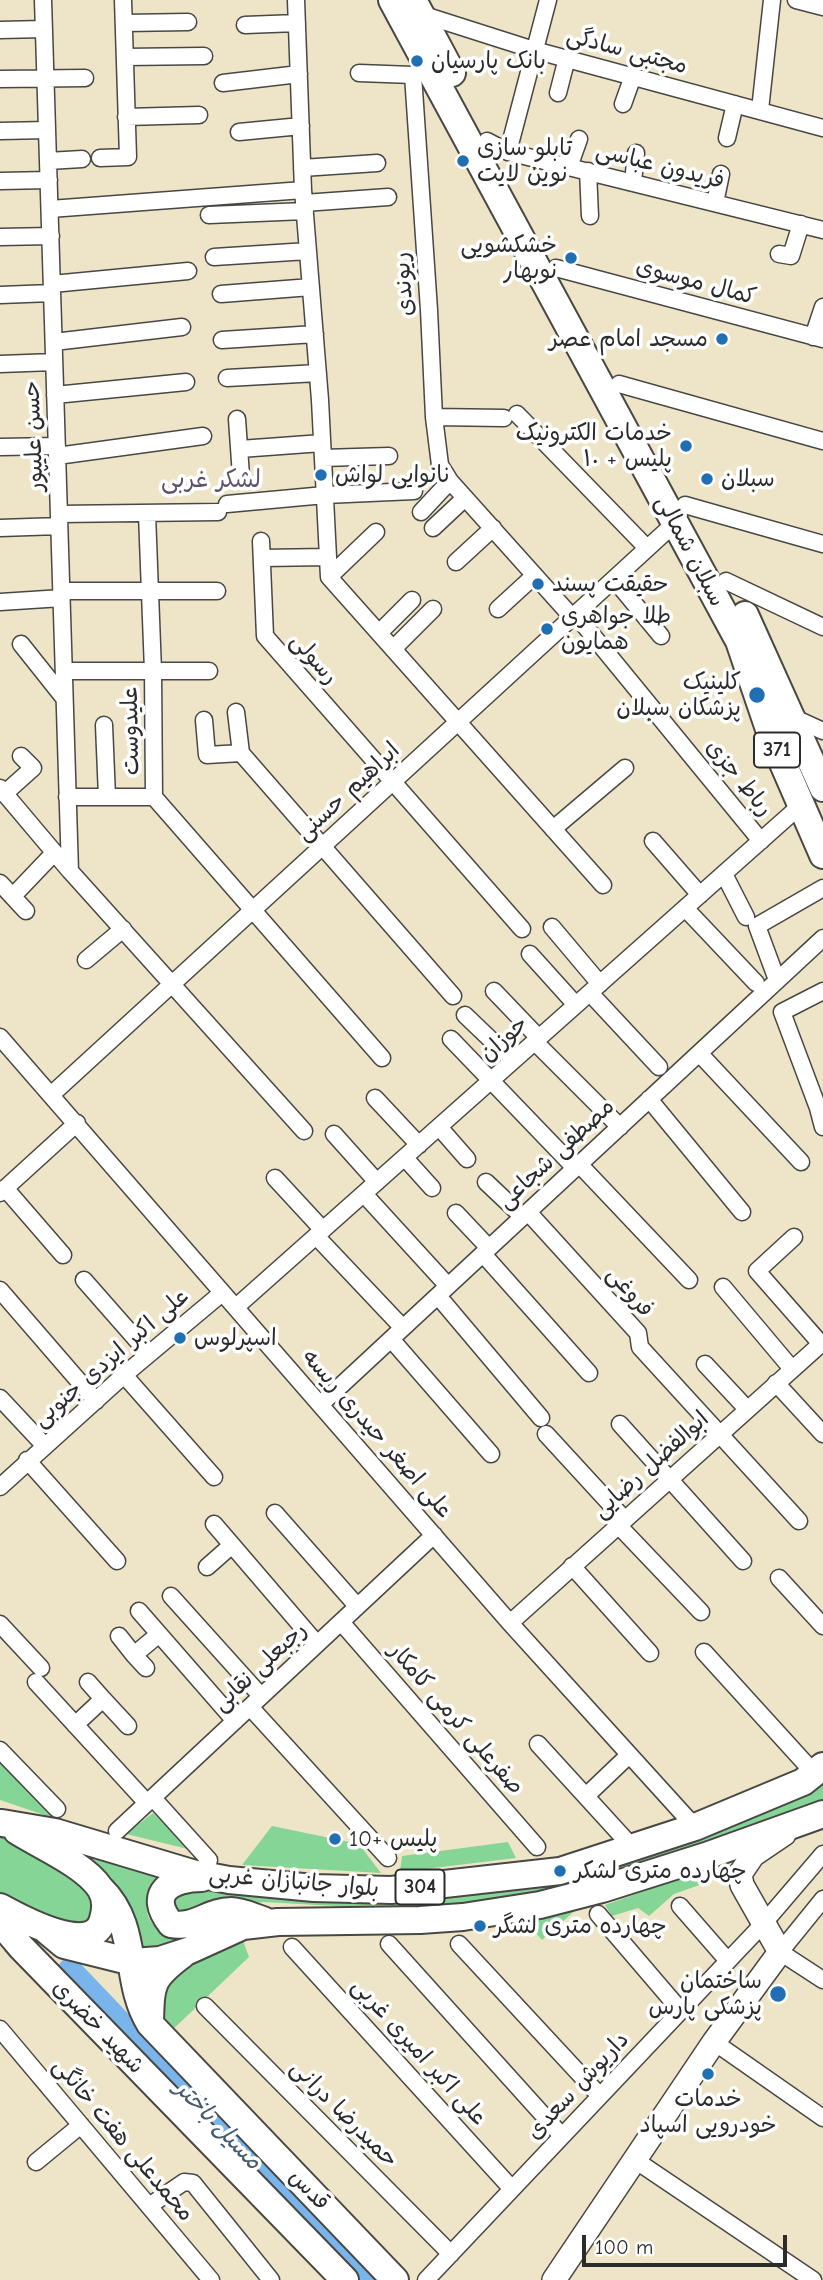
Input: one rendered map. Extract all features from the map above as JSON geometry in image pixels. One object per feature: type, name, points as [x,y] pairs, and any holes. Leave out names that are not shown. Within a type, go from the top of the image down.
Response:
[{"type":"main road","name":"سبلان شمالی","points":[[392,0],[420,70],[684,515],[726,581],[805,728]]},
{"type":"main road","name":"سبلان شمالی","points":[[417,7],[498,146],[556,268],[619,384],[684,515],[739,641],[772,738],[823,855]]},
{"type":"main road","name":"371","points":[[805,728],[823,788]]},
{"type":"main road","name":"بلوار جانبازان غربی","points":[[1,1822],[55,1832],[192,1873],[229,1880],[314,1888],[391,1890],[560,1871],[695,1827],[803,1782],[819,1769]]},
{"type":"main road","name":"بلوار جانبازان غربی","points":[[46,1930],[64,1945],[132,1962],[160,1960],[188,1951],[243,1926],[463,1917],[540,1905],[642,1877],[817,1816]]},
{"type":"main road","points":[[559,2278],[714,2042],[780,1952],[742,1885],[740,1874],[753,1855],[817,1816]]},
{"type":"main road","name":"قدس","points":[[1,1822],[79,1868],[115,1902],[125,1928],[138,1999],[150,2024],[395,2280]]},
{"type":"main road","points":[[229,1880],[183,1878],[167,1886],[162,1895],[165,1916],[171,1924],[182,1926],[231,1911],[272,1923]]},
{"type":"main road","points":[[1,1924],[82,1937],[97,1931],[103,1920],[105,1910],[101,1889]]},
{"type":"main road","name":"شهید خضری","points":[[1,1924],[345,2280]]},
{"type":"main road","points":[[150,2024],[150,1993],[156,1977],[188,1951]]},
{"type":"street","name":"حسن علیپور","points":[[43,0],[70,871]]},
{"type":"street","points":[[100,158],[128,157],[123,0]]},
{"type":"street","points":[[296,0],[302,167],[318,373],[329,577],[603,885]]},
{"type":"street","points":[[498,146],[534,50],[548,0]]},
{"type":"street","points":[[760,110],[772,0]]},
{"type":"street","points":[[796,0],[823,8]]},
{"type":"street","name":"مجتبی سادگی","points":[[417,7],[534,50],[823,128]]},
{"type":"street","points":[[124,23],[188,22]]},
{"type":"street","points":[[245,24],[297,23]]},
{"type":"street","points":[[0,30],[44,29]]},
{"type":"street","points":[[125,57],[204,56]]},
{"type":"street","points":[[558,93],[567,58]]},
{"type":"street","points":[[359,73],[420,70]]},
{"type":"street","name":"ریوندی","points":[[420,70],[429,310],[440,466],[450,481],[534,576],[574,616]]},
{"type":"street","points":[[223,83],[299,74]]},
{"type":"street","points":[[623,104],[633,76]]},
{"type":"street","points":[[0,79],[85,78]]},
{"type":"street","points":[[727,138],[735,104]]},
{"type":"street","points":[[126,117],[200,114]]},
{"type":"street","points":[[239,132],[301,126]]},
{"type":"street","points":[[0,131],[47,130]]},
{"type":"street","points":[[569,167],[579,139]]},
{"type":"street","name":"فریدون عباسی","points":[[498,146],[588,172],[823,230]]},
{"type":"street","points":[[633,183],[636,153]]},
{"type":"street","points":[[48,161],[82,159]]},
{"type":"street","points":[[302,167],[377,163]]},
{"type":"street","points":[[588,172],[590,216]]},
{"type":"street","points":[[715,203],[721,174]]},
{"type":"street","points":[[0,181],[49,180]]},
{"type":"street","points":[[50,209],[388,197]]},
{"type":"street","points":[[209,215],[304,201]]},
{"type":"street","points":[[779,254],[791,256],[801,224]]},
{"type":"street","points":[[0,237],[51,236]]},
{"type":"street","points":[[214,257],[308,251]]},
{"type":"street","name":"کمال موسوی","points":[[556,268],[818,338]]},
{"type":"street","points":[[0,295],[188,271]]},
{"type":"street","points":[[221,294],[311,287]]},
{"type":"street","points":[[818,338],[823,307]]},
{"type":"street","points":[[54,342],[182,327]]},
{"type":"street","points":[[222,340],[315,334]]},
{"type":"street","points":[[0,364],[54,362]]},
{"type":"street","points":[[227,378],[318,373]]},
{"type":"street","points":[[55,395],[186,382]]},
{"type":"street","points":[[619,384],[823,441]]},
{"type":"street","points":[[435,417],[510,416],[648,548]]},
{"type":"street","points":[[237,419],[241,476]]},
{"type":"street","points":[[0,447],[57,451],[203,436]]},
{"type":"street","points":[[240,449],[323,450],[390,456]]},
{"type":"street","points":[[421,512],[450,481]]},
{"type":"street","points":[[0,528],[59,520],[223,508],[325,495],[414,491]]},
{"type":"street","points":[[433,528],[465,498]]},
{"type":"street","name":"علیدوست","points":[[147,514],[153,671],[154,797],[382,1058]]},
{"type":"street","points":[[684,515],[823,544]]},
{"type":"street","name":"ابراهیم حسنی","points":[[51,1095],[684,515]]},
{"type":"street","points":[[456,562],[493,528]]},
{"type":"street","points":[[329,577],[376,532]]},
{"type":"street","name":"رسولی","points":[[261,541],[265,636],[522,929]]},
{"type":"street","points":[[262,558],[328,557]]},
{"type":"street","points":[[498,609],[534,576]]},
{"type":"street","points":[[614,579],[661,636]]},
{"type":"street","points":[[726,581],[823,627]]},
{"type":"street","points":[[0,602],[149,589],[217,591]]},
{"type":"street","points":[[379,633],[412,600]]},
{"type":"street","points":[[393,649],[433,609]]},
{"type":"street","name":"رباط جزی","points":[[574,616],[761,841]]},
{"type":"street","points":[[21,644],[64,698]]},
{"type":"street","points":[[64,671],[209,671]]},
{"type":"street","points":[[236,712],[242,753],[453,996]]},
{"type":"street","points":[[204,720],[207,755],[242,753]]},
{"type":"street","points":[[104,725],[107,797]]},
{"type":"street","points":[[805,728],[823,757]]},
{"type":"street","points":[[21,757],[33,768],[2,791],[54,853],[304,1131]]},
{"type":"street","points":[[553,829],[625,768]]},
{"type":"street","points":[[67,797],[154,797]]},
{"type":"street","name":"حوزان","points":[[236,1307],[802,805]]},
{"type":"street","points":[[653,841],[700,895]]},
{"type":"street","points":[[13,896],[54,853]]},
{"type":"street","points":[[724,874],[746,917]]},
{"type":"street","points":[[0,883],[26,911]]},
{"type":"street","points":[[777,980],[757,930],[759,924],[823,888]]},
{"type":"street","points":[[685,908],[756,983]]},
{"type":"street","points":[[551,927],[595,989],[659,1067]]},
{"type":"street","points":[[86,960],[123,929]]},
{"type":"street","name":"مصطفی شجاعی","points":[[320,1404],[823,938]]},
{"type":"street","points":[[530,954],[576,1005]]},
{"type":"street","points":[[494,991],[620,1127]]},
{"type":"street","points":[[823,991],[782,1012],[821,1106],[823,1127]]},
{"type":"street","points":[[465,1015],[513,1061]]},
{"type":"street","name":"علی اصغر حیدری ریسه","points":[[0,1037],[510,1623],[695,1827]]},
{"type":"street","points":[[451,1039],[689,1280]]},
{"type":"street","points":[[699,1053],[801,1161]]},
{"type":"street","points":[[375,1098],[419,1145]]},
{"type":"street","points":[[649,1099],[742,1212]]},
{"type":"street","points":[[63,1255],[3,1190],[77,1123]]},
{"type":"street","points":[[439,1127],[467,1159]]},
{"type":"street","points":[[334,1134],[377,1182]]},
{"type":"street","points":[[405,1157],[432,1188]]},
{"type":"street","points":[[275,1178],[403,1328]]},
{"type":"street","name":"فروغی","points":[[486,1182],[526,1214],[638,1333],[639,1348],[799,1521]]},
{"type":"street","points":[[364,1194],[541,1418]]},
{"type":"street","points":[[456,1213],[589,1373]]},
{"type":"street","points":[[794,1237],[757,1271],[822,1343]]},
{"type":"street","points":[[84,1280],[149,1353]]},
{"type":"street","points":[[723,1287],[792,1369]]},
{"type":"street","points":[[0,1290],[96,1401]]},
{"type":"street","name":"علی اکبر ایزدی جنوبی","points":[[0,1487],[149,1353],[222,1293]]},
{"type":"street","points":[[391,1339],[491,1454]]},
{"type":"street","name":"ابوالفضل رضایی","points":[[510,1623],[822,1343]]},
{"type":"street","points":[[705,1364],[747,1409]]},
{"type":"street","points":[[124,1375],[214,1477]]},
{"type":"street","points":[[776,1383],[823,1434]]},
{"type":"street","points":[[0,1398],[44,1446]]},
{"type":"street","points":[[620,1424],[743,1561]]},
{"type":"street","points":[[546,1434],[701,1612]]},
{"type":"street","points":[[27,1460],[117,1561]]},
{"type":"street","points":[[275,1513],[357,1606]]},
{"type":"street","points":[[214,1524],[317,1644]]},
{"type":"street","name":"رجبعلی نقابی","points":[[117,1831],[433,1535]]},
{"type":"street","points":[[207,1567],[232,1545]]},
{"type":"street","points":[[572,1566],[650,1653]]},
{"type":"street","points":[[779,1578],[823,1624]]},
{"type":"street","points":[[171,1596],[255,1702],[388,1858]]},
{"type":"street","points":[[139,1611],[235,1721]]},
{"type":"street","name":"صفرعلی کرمی کامکار","points":[[341,1622],[537,1847]]},
{"type":"street","points":[[0,1623],[75,1725],[209,1860]]},
{"type":"street","points":[[134,1655],[159,1634]]},
{"type":"street","points":[[119,1636],[146,1668]]},
{"type":"street","points":[[704,1652],[819,1769]]},
{"type":"street","points":[[88,1682],[128,1726]]},
{"type":"street","points":[[75,1725],[103,1699]]},
{"type":"street","points":[[538,1744],[632,1847]]},
{"type":"street","points":[[0,1750],[57,1809]]},
{"type":"street","points":[[586,1796],[629,1755]]},
{"type":"street","name":"داریوش سعدی","points":[[426,2280],[763,1924],[823,1854]]},
{"type":"street","points":[[823,1899],[780,1952],[823,1980]]},
{"type":"street","points":[[680,1906],[728,1961]]},
{"type":"street","points":[[598,1914],[681,2011]]},
{"type":"street","points":[[389,1944],[562,2136]]},
{"type":"street","points":[[459,1944],[600,2096]]},
{"type":"street","name":"علی اکبر امیری غربی","points":[[292,1947],[512,2189]]},
{"type":"street","name":"حمیدرضا درانی","points":[[205,2006],[451,2253]]},
{"type":"street","name":"محمدعلی هفت خانگی","points":[[0,2029],[211,2280]]},
{"type":"street","points":[[714,2042],[823,2118]]},
{"type":"street","points":[[36,2162],[81,2125]]},
{"type":"street","points":[[635,2160],[813,2280]]},
{"type":"street","points":[[149,2206],[184,2182],[193,2183],[271,2280]]},
{"type":"green space","points":[[0,1755],[62,1821],[0,1800]]},
{"type":"green space","points":[[823,1782],[823,1799],[647,1867],[566,1888],[467,1904],[407,1910],[264,1902],[176,1912],[170,1893],[183,1886],[378,1903],[422,1902],[537,1886],[624,1864],[701,1838]]},
{"type":"green space","points":[[153,1813],[192,1850],[126,1834]]},
{"type":"green space","points":[[272,1826],[359,1844],[381,1873],[242,1865]]},
{"type":"green space","points":[[0,1830],[87,1880],[99,1909],[84,1930],[0,1898]]},
{"type":"green space","points":[[508,1842],[516,1858],[400,1872],[402,1856]]},
{"type":"green space","points":[[54,1843],[162,1877],[152,1886],[147,1900],[150,1921],[158,1928],[187,1935],[188,1940],[136,1952],[128,1910],[115,1883],[92,1863]]},
{"type":"green space","points":[[699,1872],[705,1883],[674,1894],[649,1916],[638,1908],[612,1916],[605,1905]]},
{"type":"green space","points":[[579,1907],[542,1940],[526,1922]]},
{"type":"green space","points":[[242,1938],[249,1957],[168,2034],[157,2015],[169,1972]]},
{"type":"waterway","name":"مسیل باختر","points":[[70,1970],[366,2280]]},
{"type":"place","name":"بانک پارسیان","points":[[417,61]]},
{"type":"place","name":"تابلو سازی نوین لایت","points":[[463,161]]},
{"type":"place","name":"خشکشویی نوبهار","points":[[571,258]]},
{"type":"place","name":"مسجد امام عصر","points":[[722,339]]},
{"type":"place","name":"خدمات الکترونیک پلیس + ۱۰","points":[[686,446]]},
{"type":"place","name":"نانوایی لواش","points":[[321,475]]},
{"type":"place","name":"سبلان","points":[[707,479]]},
{"type":"place","name":"حقیقت پسند","points":[[538,584]]},
{"type":"place","name":"طلا جواهری همایون","points":[[547,629]]},
{"type":"place","name":"کلینیک پزشکان سبلان","points":[[757,695]]},
{"type":"place","name":"اسپرلوس","points":[[180,1338]]},
{"type":"place","name":"پلیس +10","points":[[335,1839]]},
{"type":"place","name":"چهارده متری لشکر","points":[[560,1871]]},
{"type":"place","name":"چهارده متری لشگر","points":[[480,1926]]},
{"type":"place","name":"ساختمان پزشکی پارس","points":[[778,1994]]},
{"type":"place","name":"خدمات خودرویی اسپاد","points":[[708,2074]]},
{"type":"district","name":"لشکر غربی","points":[[211,480]]}]
